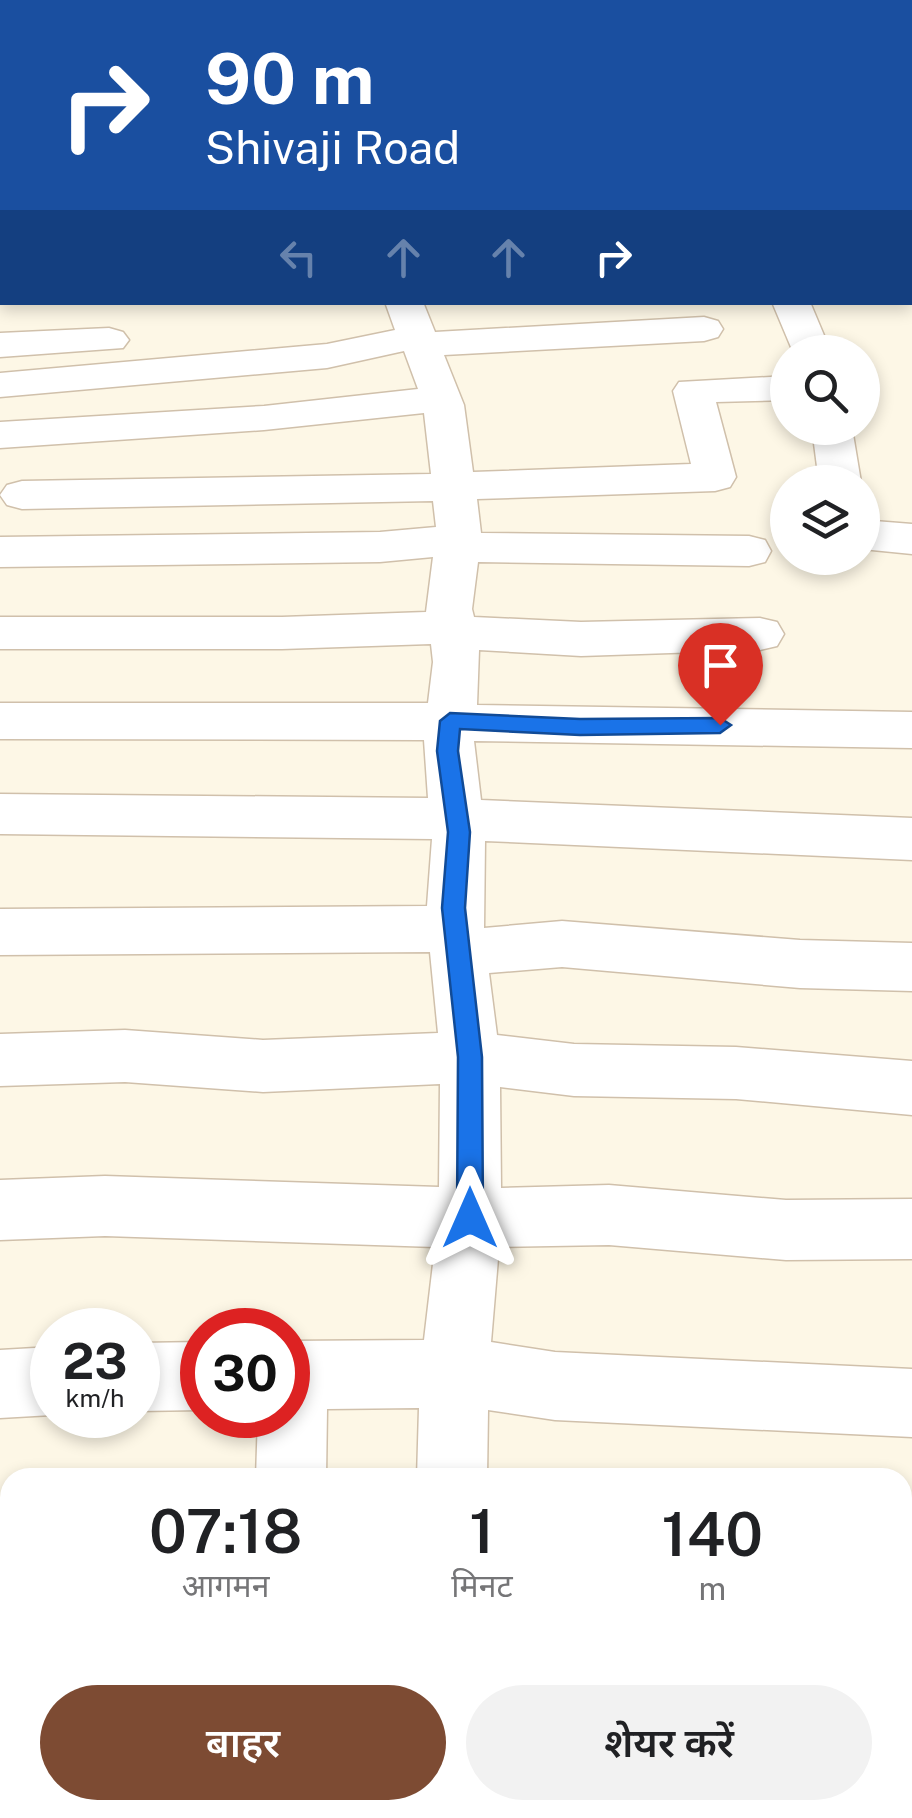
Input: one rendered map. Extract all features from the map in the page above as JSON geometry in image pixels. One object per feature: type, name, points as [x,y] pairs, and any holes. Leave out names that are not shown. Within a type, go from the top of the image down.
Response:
[{"type":"street","points":[[792,305],[805,335]]},
{"type":"street","points":[[0,385],[327,356],[411,322]]},
{"type":"street","points":[[411,322],[442,399],[458,545],[449,609],[457,662],[448,751],[457,819],[457,940],[470,1057],[470,1218],[454,1374],[452,1468]]},
{"type":"street","points":[[0,345],[95,342],[295,324],[411,322],[704,329]]},
{"type":"street","points":[[22,494],[310,491],[715,476],[694,391],[770,389]]},
{"type":"street","points":[[0,435],[301,414],[442,399]]},
{"type":"street","points":[[301,414],[310,491]]},
{"type":"street","points":[[880,538],[912,539]]},
{"type":"street","points":[[0,552],[458,545],[749,550]]},
{"type":"street","points":[[0,633],[452,630],[580,639],[760,634]]},
{"type":"street","points":[[0,721],[450,721],[580,727],[720,725],[912,730]]},
{"type":"street","points":[[0,814],[457,819],[912,839]]},
{"type":"street","points":[[0,932],[73,928],[371,932],[800,964],[912,966]]},
{"type":"street","points":[[0,1060],[126,1056],[263,1066],[470,1057],[574,1070],[736,1073],[912,1088]]},
{"type":"street","points":[[0,1210],[104,1206],[470,1218],[609,1214],[786,1230],[912,1228]]},
{"type":"street","points":[[310,1375],[454,1374],[555,1386],[912,1403]]},
{"type":"street","points":[[0,1384],[30,1383]]},
{"type":"street","points":[[291,1438],[291,1468]]},
{"type":"route","points":[[470,1218],[470,1057],[454,908],[459,832],[448,751],[450,721],[580,727],[720,725]]}]
